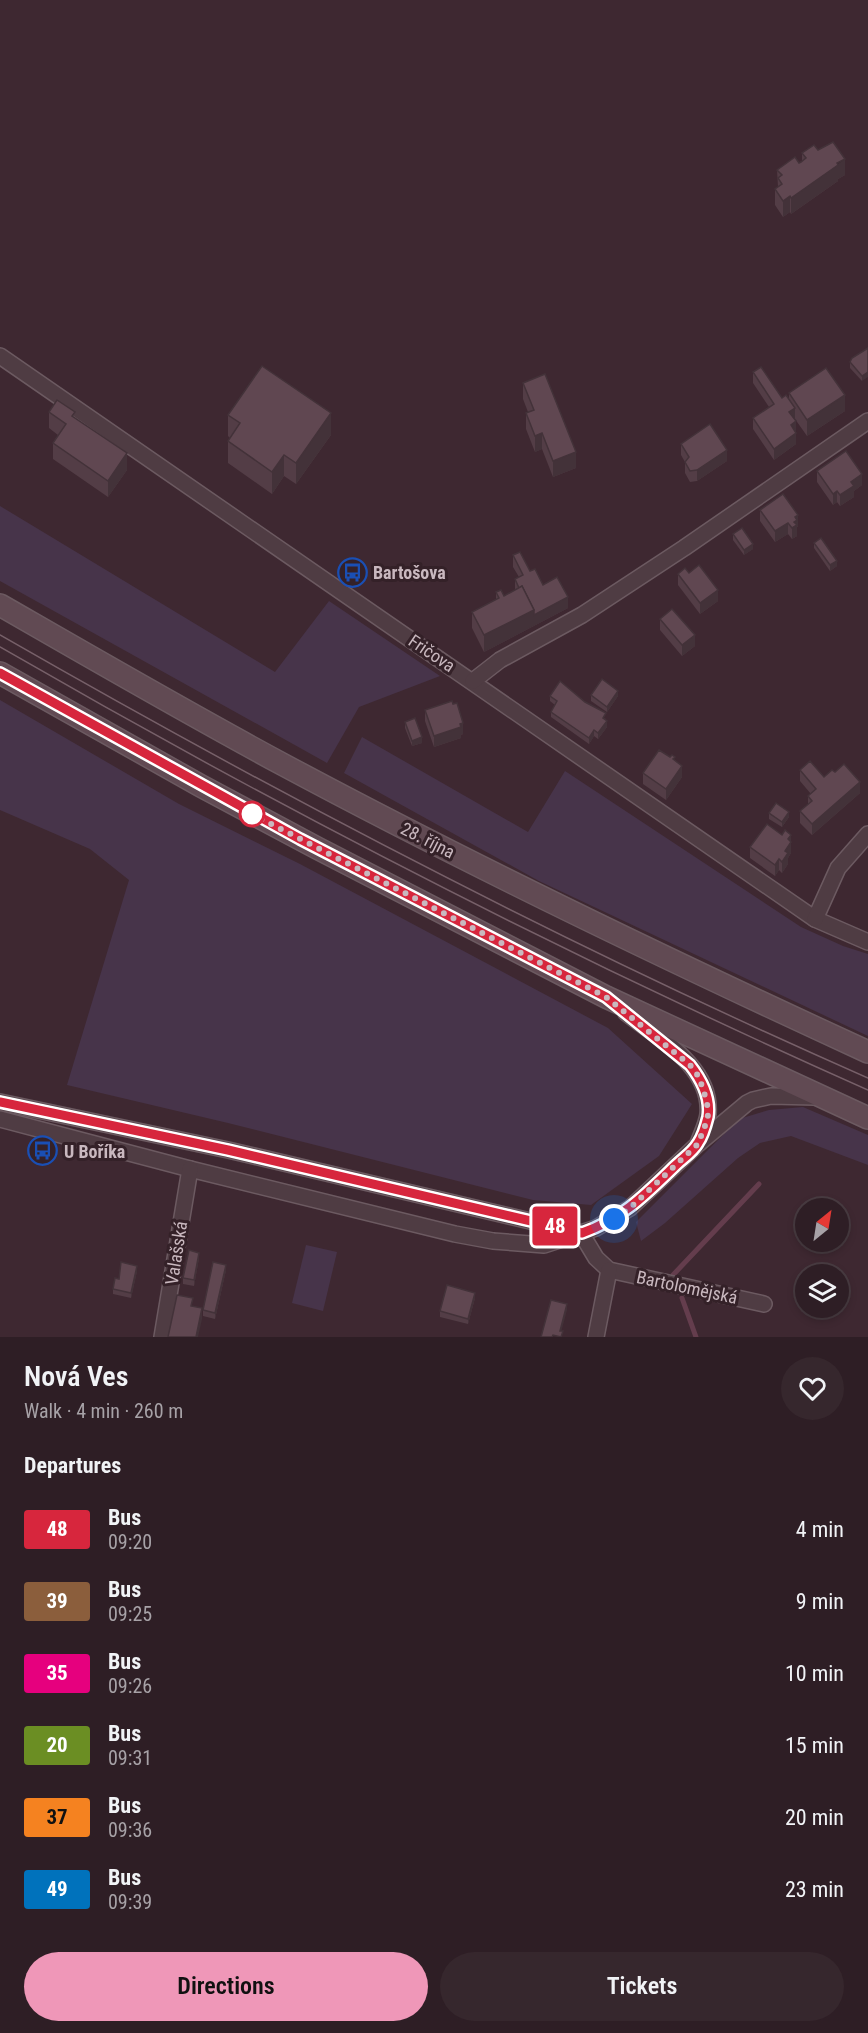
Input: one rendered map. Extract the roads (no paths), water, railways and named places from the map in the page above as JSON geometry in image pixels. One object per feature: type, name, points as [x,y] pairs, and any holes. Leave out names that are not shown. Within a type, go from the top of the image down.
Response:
[{"type":"main road","name":"28. října","points":[[0,605],[183,710],[407,830],[618,935],[868,1052]]},
{"type":"main road","points":[[0,673],[308,844],[606,997],[868,1118]]},
{"type":"street","name":"Fričova","points":[[0,356],[815,919],[868,942]]},
{"type":"street","points":[[473,681],[500,660],[582,615],[619,591],[868,421]]},
{"type":"street","points":[[815,919],[838,868],[868,834]]},
{"type":"street","points":[[606,997],[672,1048],[699,1077],[705,1091],[708,1112],[698,1144]]},
{"type":"street","points":[[0,1119],[190,1169],[493,1241],[544,1245],[596,1227],[630,1208],[698,1144],[740,1108],[753,1100],[771,1096],[821,1097]]},
{"type":"street","points":[[0,1102],[228,1150],[582,1233],[596,1258],[609,1270],[596,1337]]},
{"type":"street","points":[[76,1140],[82,1118]]},
{"type":"street","name":"Valašská","points":[[162,1337],[190,1169]]},
{"type":"street","name":"Bartolomějská","points":[[609,1270],[764,1304]]},
{"type":"waterway","points":[[673,1275],[759,1184]]},
{"type":"waterway","points":[[682,1298],[696,1337]]},
{"type":"tram line","points":[[0,635],[213,754],[428,868],[646,976],[868,1078]]},
{"type":"tram line","points":[[0,647],[213,766],[428,880],[647,988],[868,1090]]},
{"type":"place","name":"Bartošova","points":[[352,572]]},
{"type":"place","name":"U Boříka","points":[[43,1151]]}]
